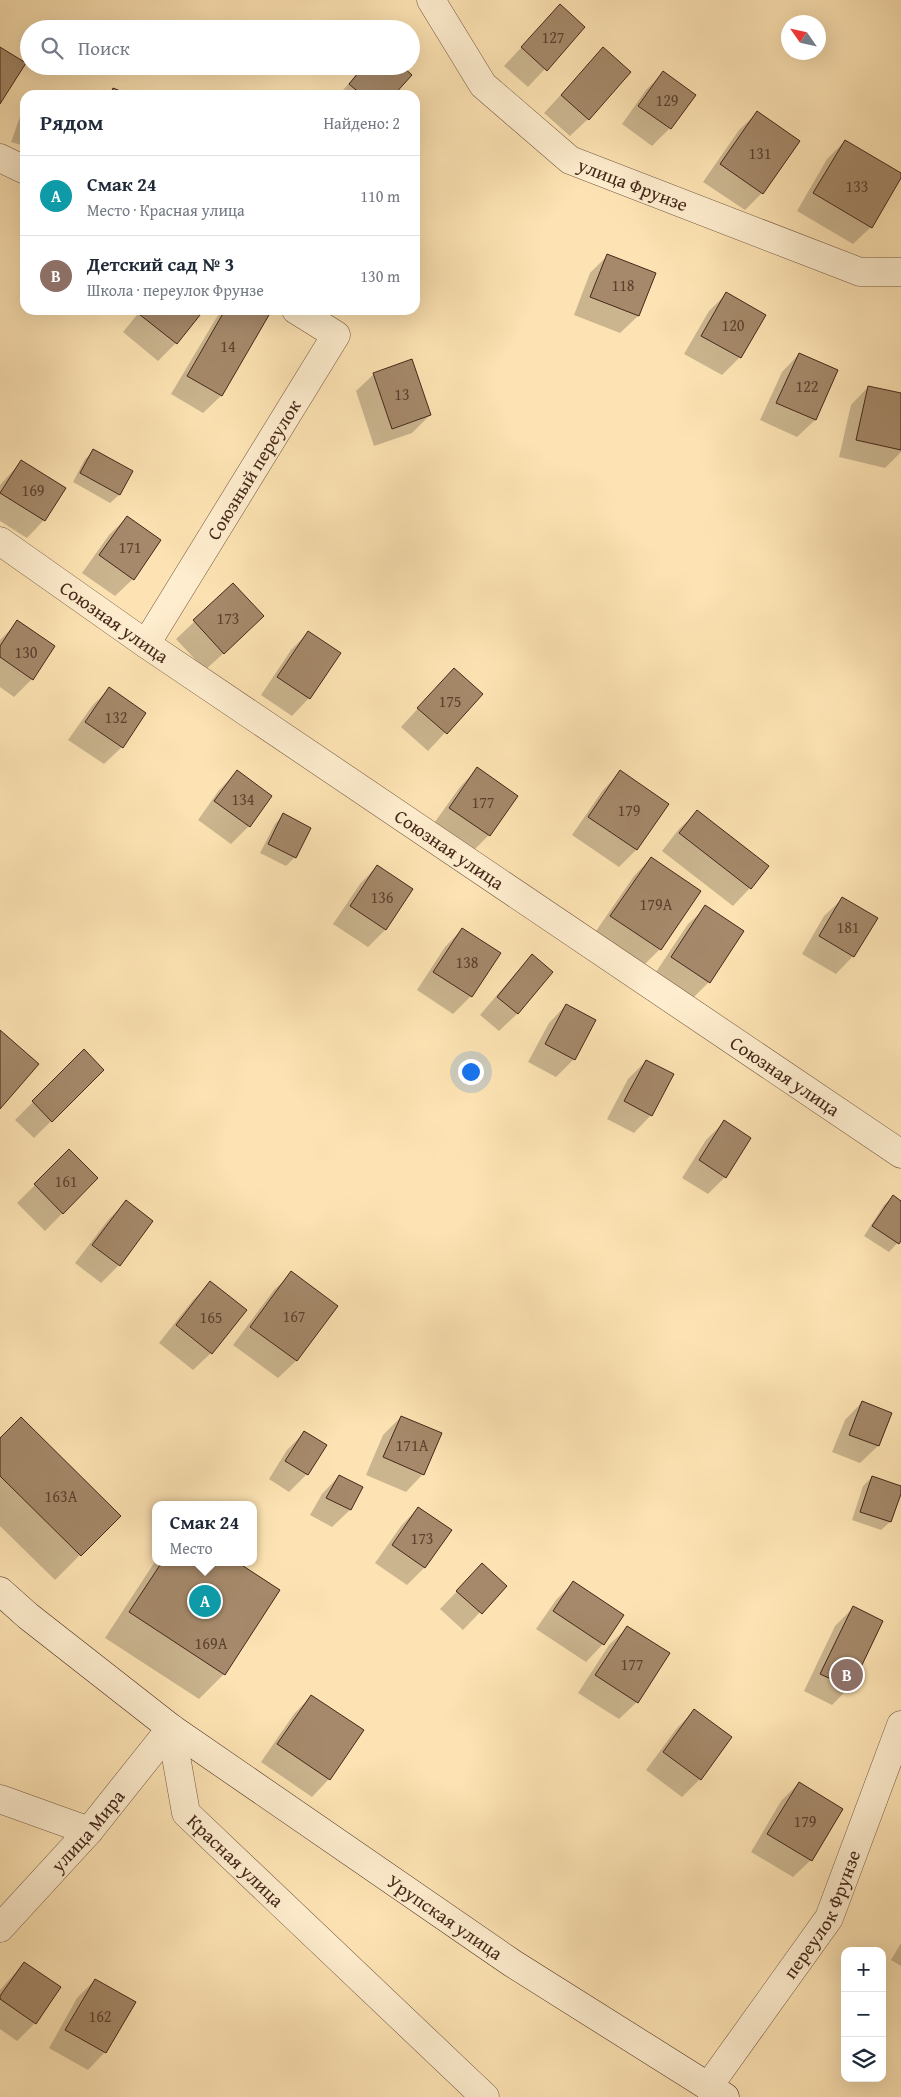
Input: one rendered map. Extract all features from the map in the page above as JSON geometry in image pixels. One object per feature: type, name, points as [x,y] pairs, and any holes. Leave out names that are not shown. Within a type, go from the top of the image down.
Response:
[{"type":"street","name":"улица Фрунзе","points":[[431,0],[483,85],[570,160],[860,272],[901,272]]},
{"type":"street","points":[[0,158],[20,168]]},
{"type":"street","name":"Союзный переулок","points":[[146,644],[336,335],[304,315]]},
{"type":"street","name":"Союзная улица","points":[[0,541],[146,644],[901,1154]]},
{"type":"street","points":[[0,1591],[28,1616],[171,1728]]},
{"type":"street","name":"переулок Фрунзе","points":[[717,2092],[829,1918],[901,1725]]},
{"type":"street","name":"улица Мира","points":[[0,1928],[89,1831],[171,1728]]},
{"type":"street","name":"Урупская улица","points":[[171,1728],[512,1963],[717,2092]]},
{"type":"street","name":"Красная улица","points":[[171,1728],[186,1813],[485,2097]]},
{"type":"street","points":[[0,1799],[89,1831]]},
{"type":"building","points":[[560,4],[585,27],[547,71],[521,47]]},
{"type":"building","points":[[0,47],[20,59],[20,72],[0,104]]},
{"type":"building","points":[[603,47],[631,72],[589,120],[561,95]]},
{"type":"building","points":[[663,71],[696,95],[671,129],[638,106]]},
{"type":"building","points":[[356,75],[412,75],[398,90],[356,90],[349,84]]},
{"type":"building","points":[[757,111],[800,141],[763,194],[720,164]]},
{"type":"building","points":[[845,140],[901,173],[901,178],[872,228],[813,193]]},
{"type":"building","points":[[607,254],[656,273],[639,316],[590,297]]},
{"type":"building","points":[[726,292],[766,315],[741,358],[701,336]]},
{"type":"building","points":[[140,315],[200,315],[177,344]]},
{"type":"building","points":[[222,315],[269,315],[222,396],[187,376]]},
{"type":"building","points":[[799,353],[838,370],[816,420],[776,403]]},
{"type":"building","points":[[412,359],[431,415],[392,429],[373,373]]},
{"type":"building","points":[[868,386],[901,393],[901,450],[856,440]]},
{"type":"building","points":[[93,449],[133,471],[120,495],[80,473]]},
{"type":"building","points":[[21,460],[66,488],[45,521],[0,493]]},
{"type":"building","points":[[127,516],[161,540],[134,580],[99,555]]},
{"type":"building","points":[[233,583],[264,616],[224,654],[193,620]]},
{"type":"building","points":[[17,620],[55,646],[33,680],[0,657],[0,646]]},
{"type":"building","points":[[308,631],[341,653],[310,699],[277,677]]},
{"type":"building","points":[[454,668],[483,694],[447,734],[417,708]]},
{"type":"building","points":[[109,687],[146,713],[123,748],[85,722]]},
{"type":"building","points":[[477,767],[518,796],[490,836],[449,808]]},
{"type":"building","points":[[237,770],[272,796],[250,827],[214,801]]},
{"type":"building","points":[[620,770],[669,804],[637,850],[588,817]]},
{"type":"building","points":[[697,810],[769,866],[751,889],[679,833]]},
{"type":"building","points":[[283,813],[311,828],[296,858],[268,844]]},
{"type":"building","points":[[651,857],[701,891],[661,950],[610,916]]},
{"type":"building","points":[[377,865],[413,889],[386,930],[350,906]]},
{"type":"building","points":[[842,897],[878,918],[854,957],[819,936]]},
{"type":"building","points":[[705,905],[744,931],[710,983],[671,957]]},
{"type":"building","points":[[462,928],[501,953],[472,997],[433,972]]},
{"type":"building","points":[[532,954],[553,972],[518,1014],[497,997]]},
{"type":"building","points":[[566,1004],[596,1020],[575,1060],[545,1044]]},
{"type":"building","points":[[0,1030],[39,1064],[0,1109]]},
{"type":"building","points":[[84,1049],[104,1070],[52,1122],[32,1101]]},
{"type":"building","points":[[646,1060],[674,1074],[652,1116],[624,1101]]},
{"type":"building","points":[[724,1120],[751,1138],[726,1178],[699,1160]]},
{"type":"building","points":[[69,1149],[98,1178],[63,1214],[34,1184]]},
{"type":"building","points":[[893,1195],[901,1201],[901,1241],[899,1244],[872,1226]]},
{"type":"building","points":[[126,1200],[153,1221],[120,1266],[92,1245]]},
{"type":"building","points":[[291,1271],[338,1306],[297,1361],[250,1327]]},
{"type":"building","points":[[210,1281],[247,1310],[212,1354],[176,1325]]},
{"type":"building","points":[[862,1401],[892,1413],[879,1446],[849,1435]]},
{"type":"building","points":[[401,1416],[442,1433],[424,1475],[383,1457]]},
{"type":"building","points":[[21,1417],[121,1516],[81,1556],[0,1476],[0,1438]]},
{"type":"building","points":[[304,1431],[327,1445],[308,1475],[285,1461]]},
{"type":"building","points":[[339,1475],[363,1487],[351,1510],[326,1498]]},
{"type":"building","points":[[872,1476],[901,1486],[901,1494],[891,1522],[860,1512]]},
{"type":"building","points":[[418,1507],[452,1530],[425,1568],[392,1545]]},
{"type":"building","points":[[482,1563],[507,1586],[482,1614],[456,1591]]},
{"type":"building","points":[[159,1566],[243,1566],[280,1590],[225,1675],[129,1612]]},
{"type":"building","points":[[573,1581],[624,1615],[604,1645],[553,1611]]},
{"type":"building","points":[[853,1606],[883,1621],[851,1688],[820,1674]]},
{"type":"building","points":[[627,1626],[670,1653],[638,1703],[595,1675]]},
{"type":"building","points":[[311,1695],[364,1730],[330,1780],[277,1744]]},
{"type":"building","points":[[694,1709],[732,1737],[701,1780],[663,1752]]},
{"type":"building","points":[[799,1782],[843,1809],[812,1861],[767,1834]]},
{"type":"building","points":[[24,1962],[61,1987],[36,2024],[0,1999],[0,1996]]},
{"type":"building","points":[[95,1979],[136,2002],[106,2053],[65,2030]]},
{"type":"place","name":"Смак 24","points":[[205,1601]]},
{"type":"place","name":"Детский сад № 3","points":[[847,1675]]}]
